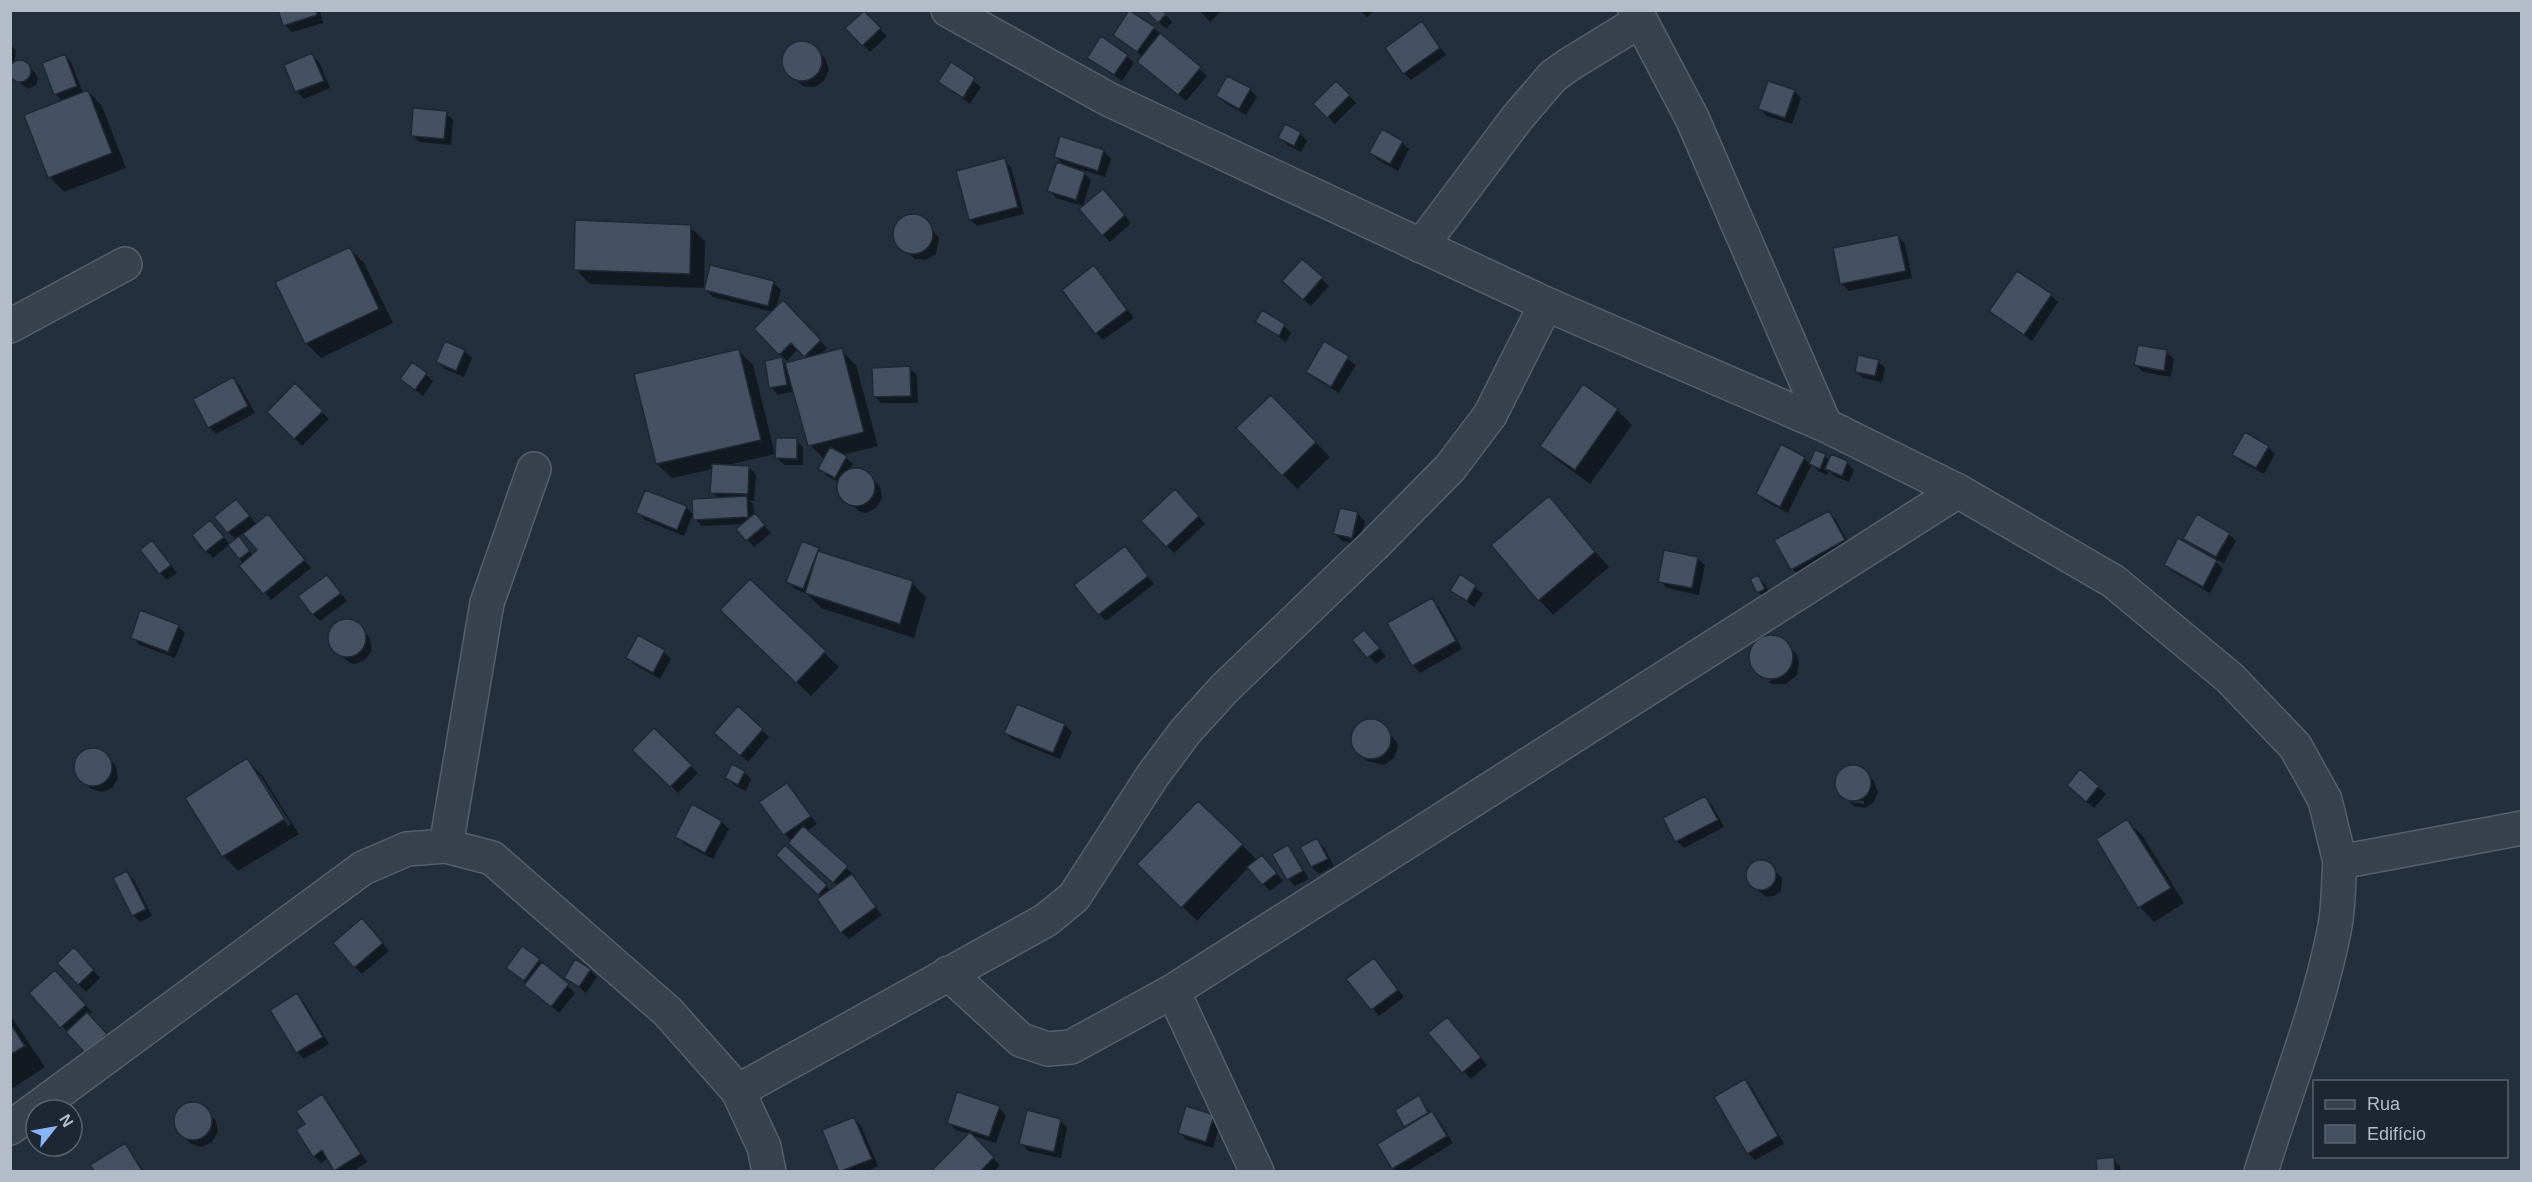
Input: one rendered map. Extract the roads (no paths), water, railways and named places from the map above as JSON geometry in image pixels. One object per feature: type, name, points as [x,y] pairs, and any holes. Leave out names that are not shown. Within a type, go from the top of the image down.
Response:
[{"type":"street","points":[[948,10],[1108,99],[1546,304],[1824,425],[1958,491],[2113,581],[2230,678],[2295,746],[2325,800],[2340,862],[2335,925],[2308,1033],[2261,1172]]},
{"type":"street","points":[[1421,246],[1539,92],[1570,64],[1638,16],[1692,118],[1824,425]]},
{"type":"street","points":[[10,326],[125,264]]},
{"type":"street","points":[[738,1091],[1046,920],[1074,897],[1153,775],[1185,732],[1224,690],[1450,468],[1490,415],[1546,304]]},
{"type":"street","points":[[446,846],[487,603],[534,470]]},
{"type":"street","points":[[948,973],[1021,1040],[1048,1049],[1071,1047],[1173,991],[1958,491]]},
{"type":"street","points":[[2340,862],[2522,828]]},
{"type":"street","points":[[10,1128],[363,868],[407,849],[446,846],[492,858],[668,1012],[738,1091],[764,1147],[769,1172]]},
{"type":"street","points":[[1173,991],[1257,1172]]}]
